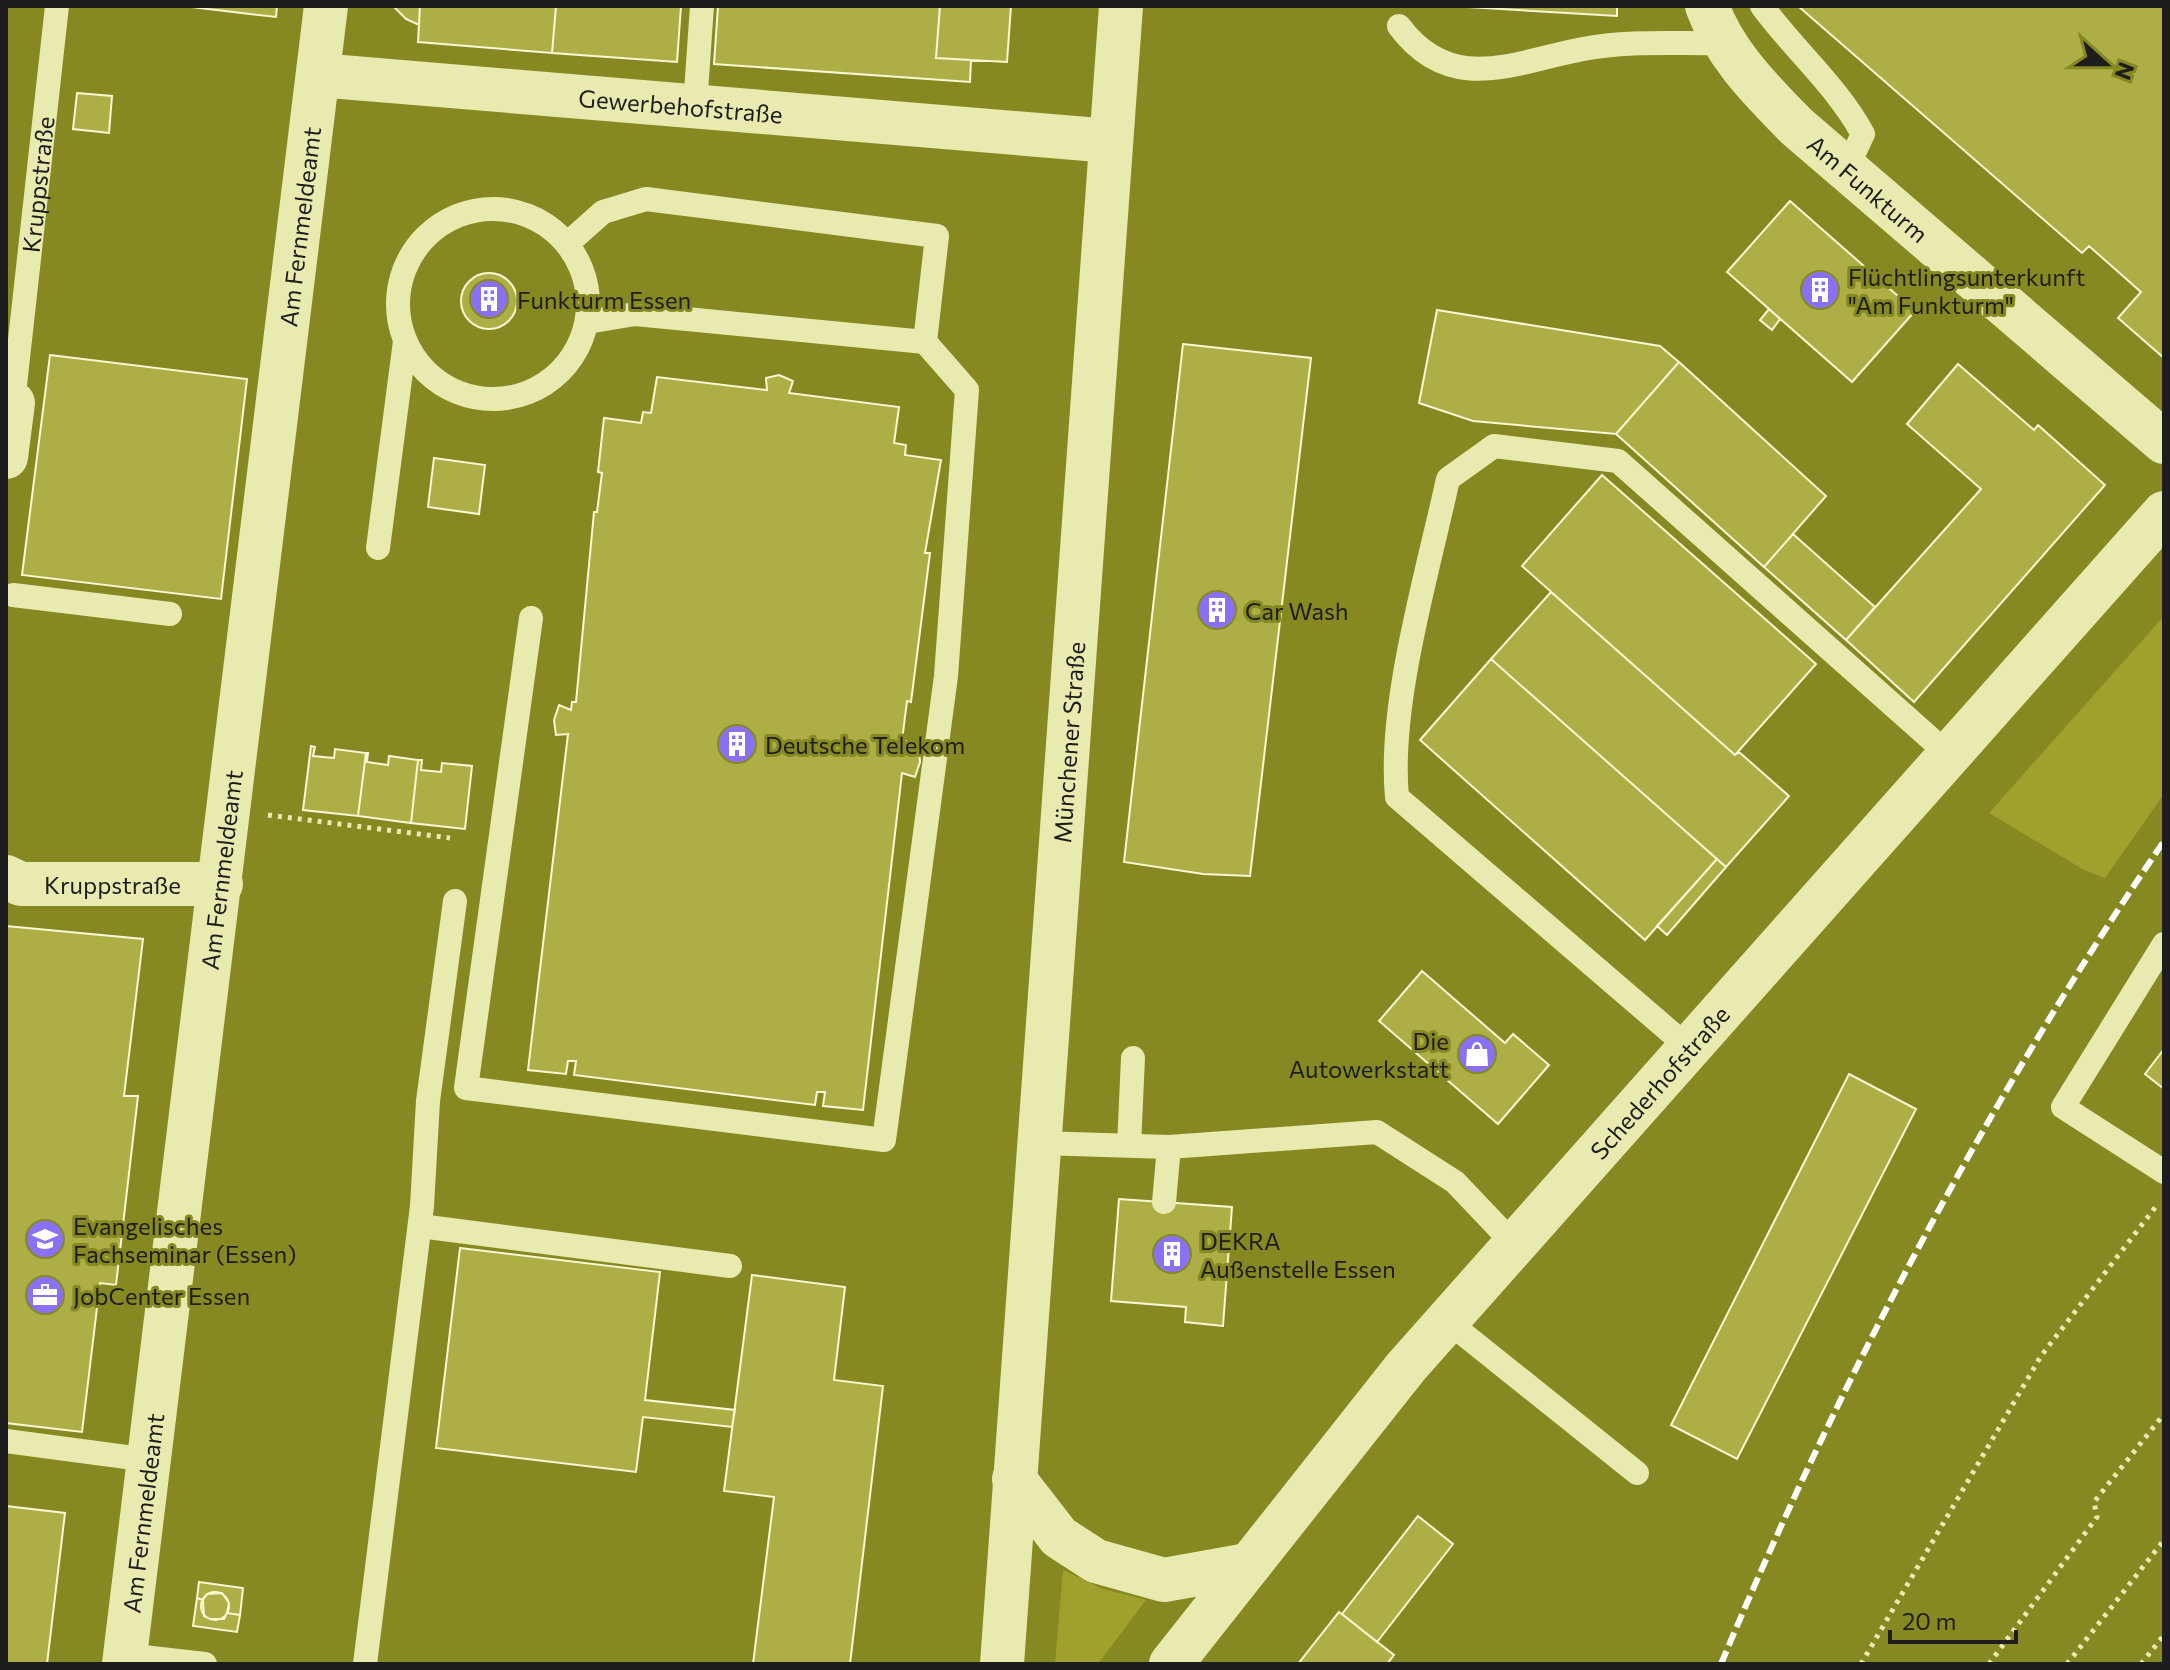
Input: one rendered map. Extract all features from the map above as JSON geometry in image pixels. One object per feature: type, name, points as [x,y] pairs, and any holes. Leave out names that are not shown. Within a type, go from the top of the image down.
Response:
[{"type":"street","points":[[318,75],[326,6]]},
{"type":"street","name":"Münchener Straße","points":[[1002,1664],[1121,6]]},
{"type":"street","name":"Am Funkturm","points":[[1715,25],[1740,68],[1796,126],[2164,442]]},
{"type":"street","name":"Gewerbehofstraße","points":[[318,75],[1111,141]]},
{"type":"street","name":"Am Fernmeldeamt","points":[[124,1660],[318,75]]},
{"type":"street","name":"Kruppstraße","points":[[6,457],[13,403]]},
{"type":"street","name":"Schederhofstraße","points":[[1171,1664],[1446,1320],[2164,513]]},
{"type":"street","name":"Kruppstraße","points":[[6,877],[21,884],[221,884]]},
{"type":"street","points":[[1014,1479],[1059,1537],[1096,1561],[1164,1580],[1248,1565]]},
{"type":"lane","name":"Kruppstraße","points":[[13,403],[57,6]]},
{"type":"lane","points":[[695,106],[702,6]]},
{"type":"lane","points":[[1762,6],[1793,48],[1843,98],[1863,134],[1846,170]]},
{"type":"lane","points":[[1399,26],[1416,49],[1441,62],[1471,69],[1505,68],[1584,49],[1715,25]]},
{"type":"lane","points":[[567,244],[603,212],[646,199],[937,236],[925,342]]},
{"type":"lane","points":[[503,209],[530,216],[567,244],[584,277],[587,322],[577,348],[559,373],[521,395],[494,400],[466,395],[441,384],[419,365],[405,341],[398,314],[399,286],[409,259],[426,237],[448,219],[475,210],[503,209]]},
{"type":"lane","points":[[531,618],[466,1088],[884,1140],[946,676],[967,390],[925,342],[635,314],[587,322]]},
{"type":"lane","points":[[378,548],[405,341]]},
{"type":"lane","points":[[1689,1048],[1397,797],[1393,758],[1413,644],[1448,479],[1494,446],[1618,461],[1949,755]]},
{"type":"lane","points":[[13,595],[170,614]]},
{"type":"lane","points":[[365,1664],[420,1226],[428,1101],[455,901]]},
{"type":"lane","points":[[2164,944],[2063,1107],[2164,1172]]},
{"type":"lane","points":[[1129,1145],[1133,1058]]},
{"type":"lane","points":[[1039,1143],[1169,1147],[1377,1132],[1455,1182],[1513,1243]]},
{"type":"lane","points":[[1164,1202],[1169,1147]]},
{"type":"lane","points":[[420,1226],[730,1266]]},
{"type":"lane","points":[[1446,1320],[1637,1473]]},
{"type":"lane","points":[[6,1441],[149,1460]]},
{"type":"lane","points":[[124,1660],[205,1664]]},
{"type":"path","points":[[230,810],[450,838]]},
{"type":"path","points":[[1861,1664],[2041,1356],[2164,1195]]},
{"type":"path","points":[[1989,1664],[2097,1517],[2094,1502],[2164,1414]]},
{"type":"path","points":[[2067,1664],[2164,1540]]},
{"type":"path","points":[[2141,1664],[2164,1635]]},
{"type":"shaded area","points":[[2164,616],[2164,794],[2105,878],[2084,870],[1989,813]]},
{"type":"shaded area","points":[[1063,1570],[1103,1589],[1146,1600],[1098,1664],[1055,1664]]},
{"type":"building","points":[[183,6],[277,6],[276,17]]},
{"type":"building","points":[[393,6],[420,6],[419,25],[406,19]]},
{"type":"building","points":[[420,6],[556,6],[552,53],[418,42]]},
{"type":"building","points":[[556,6],[681,6],[677,62],[552,53]]},
{"type":"building","points":[[718,6],[940,6],[936,58],[971,60],[970,82],[714,64]]},
{"type":"building","points":[[940,6],[1011,6],[1007,62],[936,58]]},
{"type":"building","points":[[1451,6],[1617,6],[1617,16]]},
{"type":"building","points":[[1798,6],[2164,6],[2164,358],[2118,318],[2141,292],[2089,246],[2082,253]]},
{"type":"building","points":[[77,93],[112,96],[109,133],[73,129]]},
{"type":"building","name":"Flüchtlingsunterkunft \"Am Funkturm\"","points":[[1790,201],[1915,311],[1852,382],[1727,272]]},
{"type":"building","name":"Funkturm Essen","points":[[489,273],[509,281],[517,301],[509,321],[489,329],[469,321],[461,301],[469,281]]},
{"type":"building","points":[[1769,309],[1780,319],[1772,330],[1760,320]]},
{"type":"building","points":[[1437,310],[1660,346],[1679,362],[1616,434],[1473,421],[1419,403]]},
{"type":"building","name":"Car Wash","points":[[1183,344],[1311,358],[1250,876],[1203,874],[1124,862]]},
{"type":"building","points":[[50,355],[247,379],[221,599],[22,575]]},
{"type":"building","points":[[1679,362],[1826,496],[1764,567],[1616,434]]},
{"type":"building","points":[[1958,364],[2034,430],[2038,425],[2105,485],[1914,702],[1846,640],[1981,489],[1907,424]]},
{"type":"building","name":"Deutsche Telekom","points":[[779,375],[793,381],[789,393],[899,407],[894,443],[906,445],[905,455],[941,460],[925,553],[930,553],[911,702],[907,701],[902,741],[906,741],[906,749],[919,748],[920,762],[915,777],[902,773],[863,1110],[823,1106],[825,1092],[817,1092],[815,1105],[574,1075],[576,1061],[568,1061],[566,1074],[528,1070],[568,734],[556,735],[554,720],[559,705],[571,710],[572,702],[576,702],[594,512],[597,512],[602,473],[598,472],[604,418],[641,423],[643,412],[651,413],[657,377],[767,390],[766,378]]},
{"type":"building","points":[[434,458],[485,465],[479,514],[428,507]]},
{"type":"building","points":[[1602,475],[1816,664],[1735,755],[1522,566]]},
{"type":"building","points":[[1793,534],[1875,607],[1846,640],[1764,567]]},
{"type":"building","points":[[1551,592],[1735,755],[1739,752],[1789,796],[1726,867],[1491,659]]},
{"type":"building","points":[[1491,659],[1717,859],[1645,940],[1420,740]]},
{"type":"building","points":[[311,746],[315,747],[313,756],[334,758],[335,749],[366,753],[358,816],[303,810]]},
{"type":"building","points":[[366,753],[367,762],[388,765],[389,756],[418,760],[411,823],[358,816]]},
{"type":"building","points":[[418,760],[422,760],[421,770],[441,772],[442,763],[472,766],[465,829],[411,823]]},
{"type":"building","points":[[1717,859],[1726,867],[1667,935],[1657,926]]},
{"type":"building","points":[[6,926],[143,939],[124,1096],[138,1096],[116,1285],[100,1283],[82,1432],[6,1423]]},
{"type":"building","name":"Die Autowerkstatt","points":[[1422,971],[1505,1043],[1513,1034],[1549,1065],[1498,1124],[1379,1021]]},
{"type":"building","points":[[2164,1049],[2164,1089],[2145,1074]]},
{"type":"building","points":[[1849,1074],[1916,1109],[1737,1459],[1671,1425]]},
{"type":"building","name":"DEKRA Außenstelle Essen","points":[[1119,1199],[1232,1207],[1223,1326],[1185,1322],[1186,1307],[1111,1301]]},
{"type":"building","points":[[460,1248],[660,1272],[645,1400],[735,1410],[732,1427],[643,1417],[636,1472],[436,1448]]},
{"type":"building","points":[[752,1275],[845,1287],[834,1380],[883,1386],[850,1664],[753,1664],[774,1497],[724,1491]]},
{"type":"building","points":[[6,1506],[65,1513],[47,1664],[6,1664]]},
{"type":"building","points":[[1418,1516],[1453,1544],[1377,1642],[1342,1614]]},
{"type":"building","points":[[199,1582],[243,1588],[240,1615],[227,1613],[229,1603],[222,1593],[207,1594],[203,1600],[197,1598]]},
{"type":"building","points":[[215,1592],[225,1596],[229,1606],[225,1616],[215,1620],[205,1616],[201,1606],[205,1596]]},
{"type":"building","points":[[197,1598],[203,1600],[204,1616],[210,1619],[224,1619],[227,1613],[240,1615],[237,1632],[193,1626]]},
{"type":"building","points":[[1339,1612],[1394,1655],[1387,1664],[1298,1664]]},
{"type":"railway","points":[[1721,1664],[1816,1450],[1922,1241],[2038,1038],[2164,841]]},
{"type":"place","name":"Flüchtlingsunterkunft \"Am Funkturm\"","points":[[1820,290]]},
{"type":"place","name":"Funkturm Essen","points":[[489,299]]},
{"type":"place","name":"Car Wash","points":[[1217,610]]},
{"type":"place","name":"Deutsche Telekom","points":[[737,744]]},
{"type":"place","name":"Die Autowerkstatt","points":[[1477,1054]]},
{"type":"place","name":"Evangelisches Fachseminar (Essen)","points":[[45,1239]]},
{"type":"place","name":"DEKRA Außenstelle Essen","points":[[1172,1254]]},
{"type":"place","name":"JobCenter Essen","points":[[45,1295]]}]
